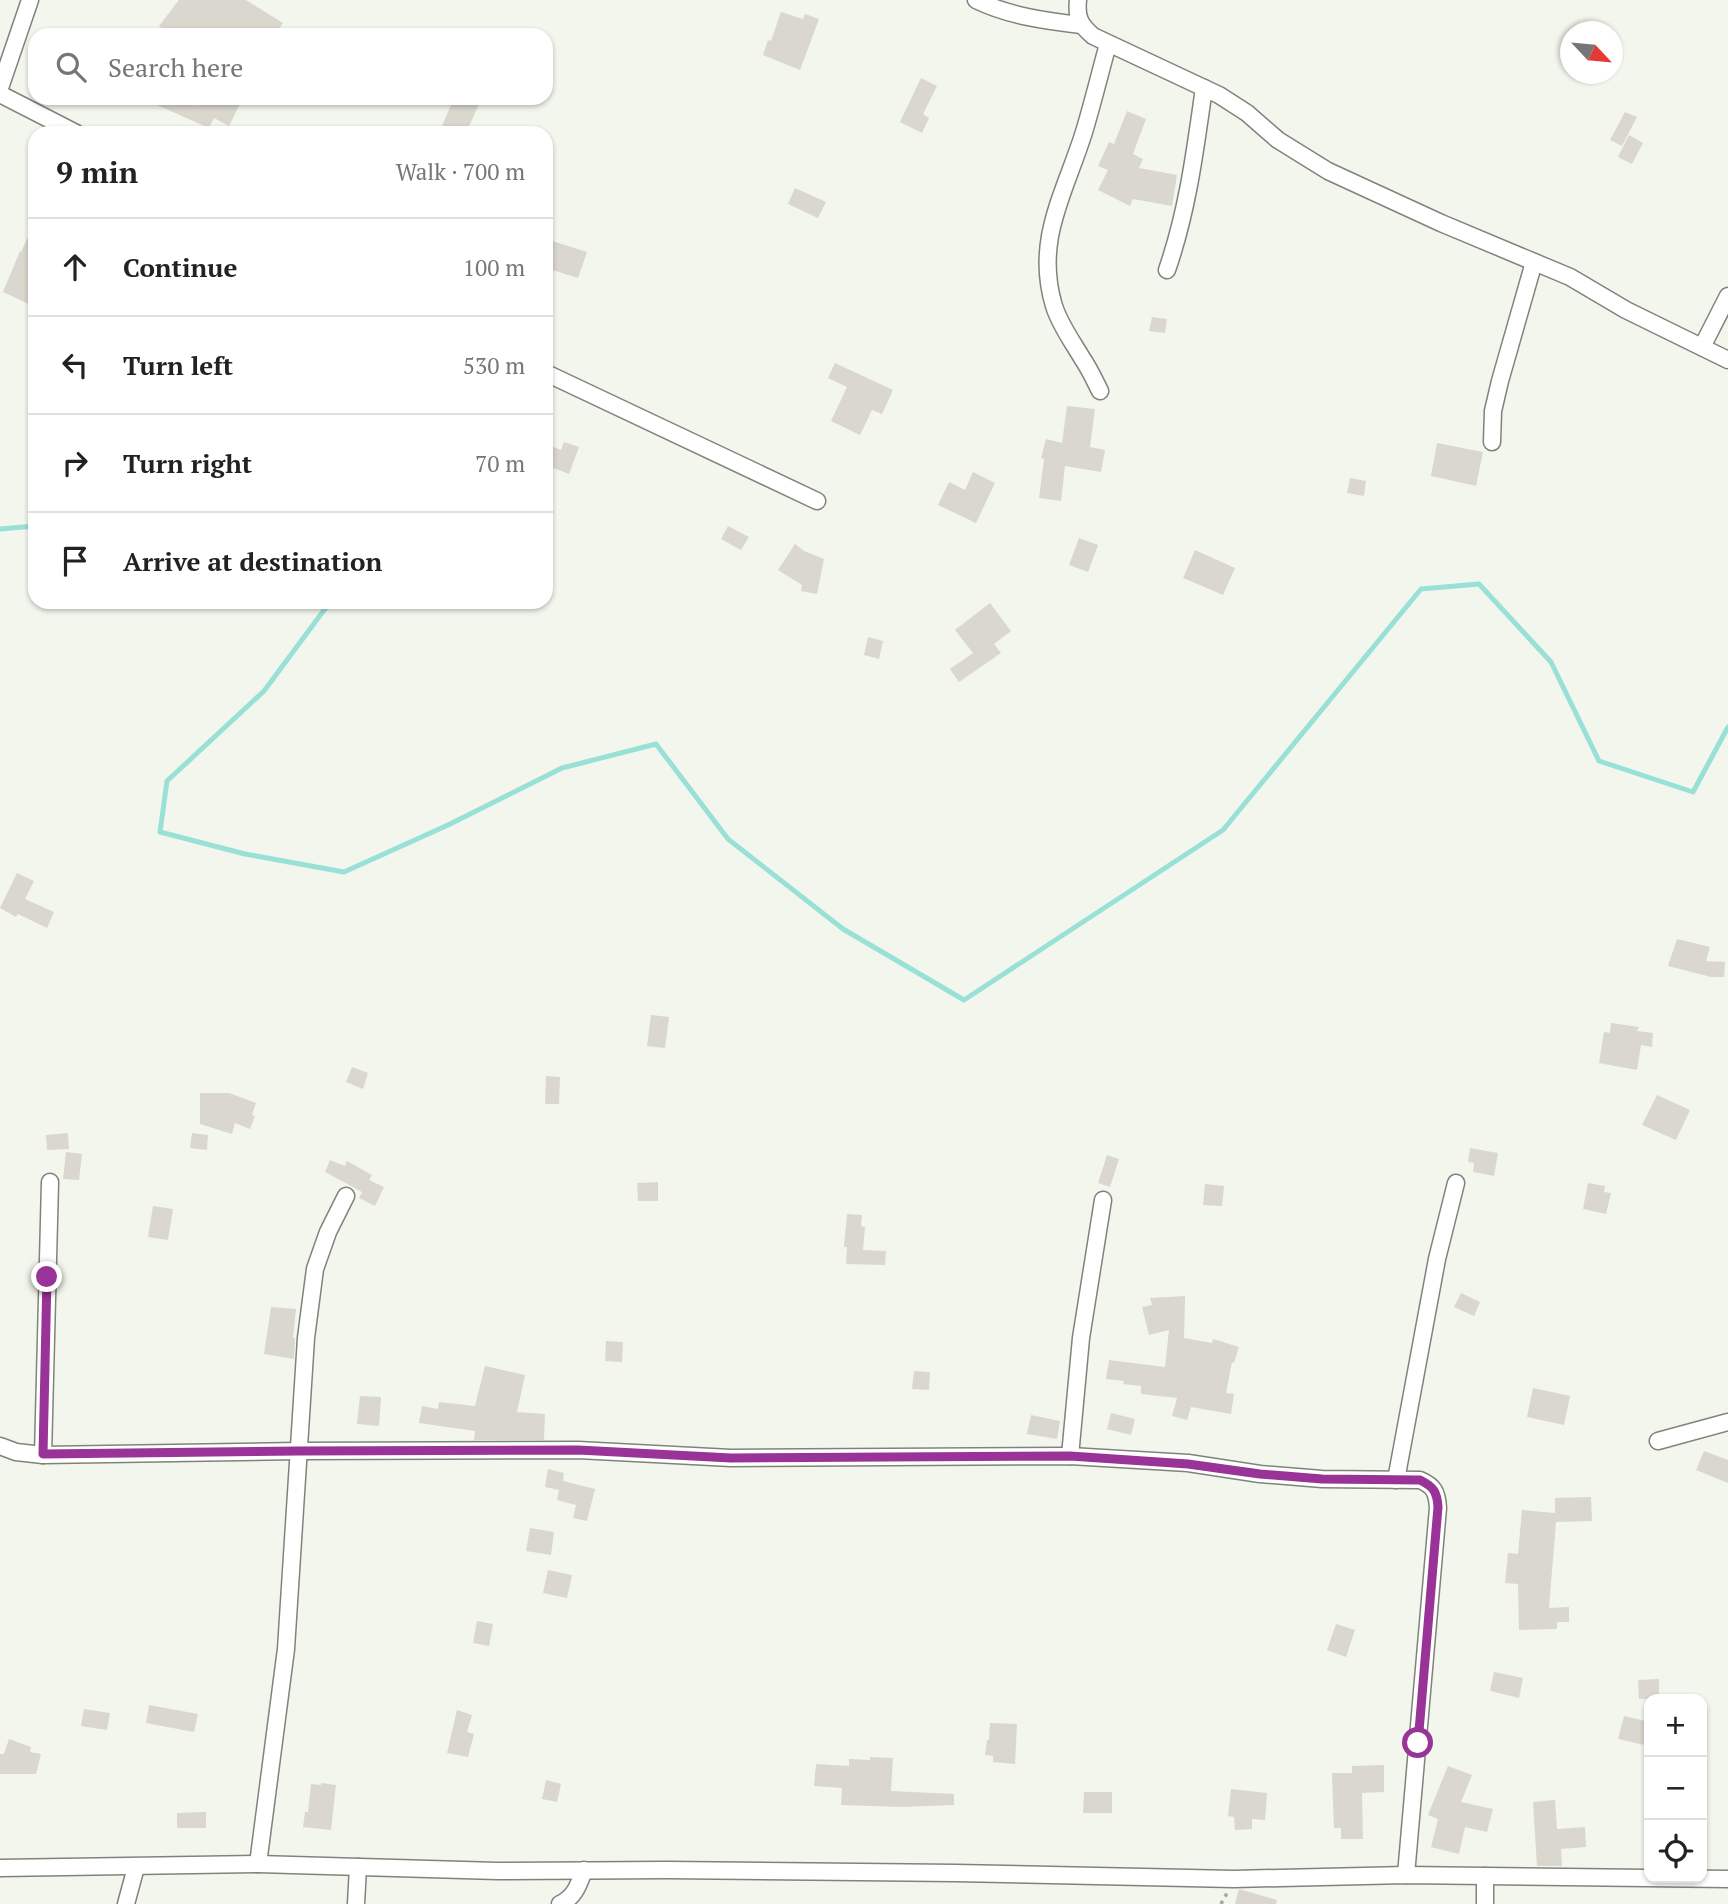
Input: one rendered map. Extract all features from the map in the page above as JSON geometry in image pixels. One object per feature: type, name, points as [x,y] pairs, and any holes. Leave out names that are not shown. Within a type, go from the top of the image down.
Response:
[{"type":"street","points":[[0,89],[30,0]]},
{"type":"street","points":[[976,0],[996,10],[1082,25]]},
{"type":"street","points":[[1078,0],[1077,17],[1093,36],[1204,88],[1247,113],[1278,140],[1328,171],[1441,223],[1570,277],[1626,310],[1728,360]]},
{"type":"street","points":[[1100,391],[1054,308],[1046,275],[1048,244],[1055,214],[1084,131],[1108,44]]},
{"type":"street","points":[[1167,270],[1188,195],[1204,88]]},
{"type":"street","points":[[0,94],[62,126]]},
{"type":"street","points":[[1492,442],[1493,411],[1500,380],[1534,262]]},
{"type":"street","points":[[1702,348],[1728,296]]},
{"type":"street","points":[[553,376],[817,501]]},
{"type":"street","points":[[43,1454],[50,1182]]},
{"type":"street","points":[[1396,1480],[1437,1259],[1455,1183]]},
{"type":"street","points":[[258,1864],[286,1649],[306,1338],[321,1250],[346,1196]]},
{"type":"street","points":[[1070,1456],[1081,1338],[1103,1200]]},
{"type":"street","points":[[1658,1441],[1728,1422]]},
{"type":"street","points":[[0,1446],[16,1452],[43,1454],[578,1450],[731,1458],[1070,1456],[1188,1464],[1322,1479],[1420,1480],[1431,1485],[1437,1494],[1438,1507],[1406,1875]]},
{"type":"street","points":[[0,1868],[258,1864],[498,1871],[956,1872],[1234,1879],[1406,1875],[1728,1879]]},
{"type":"street","points":[[126,1904],[136,1867]]},
{"type":"street","points":[[356,1904],[358,1867]]},
{"type":"street","points":[[560,1904],[576,1891],[584,1870]]},
{"type":"street","points":[[1485,1876],[1485,1904]]},
{"type":"building","points":[[179,0],[246,0],[283,23],[280,28],[159,26]]},
{"type":"building","points":[[781,12],[803,19],[805,14],[819,19],[800,70],[763,55]]},
{"type":"building","points":[[921,78],[937,86],[923,114],[929,118],[922,133],[900,122]]},
{"type":"building","points":[[157,105],[240,105],[229,126],[214,118],[210,126]]},
{"type":"building","points":[[451,105],[479,105],[469,126],[442,126]]},
{"type":"building","points":[[1127,111],[1146,119],[1133,154],[1143,159],[1139,168],[1177,175],[1172,206],[1133,199],[1130,206],[1098,190],[1108,170],[1098,166],[1109,142],[1114,144]]},
{"type":"building","points":[[1625,112],[1637,117],[1622,146],[1610,140]]},
{"type":"building","points":[[1629,135],[1643,143],[1632,164],[1618,157]]},
{"type":"building","points":[[795,188],[826,202],[818,218],[788,204]]},
{"type":"building","points":[[28,237],[28,304],[3,292]]},
{"type":"building","points":[[553,241],[587,252],[578,278],[553,270]]},
{"type":"building","points":[[1152,317],[1167,319],[1165,333],[1149,331]]},
{"type":"building","points":[[835,363],[893,390],[882,414],[872,410],[860,435],[831,421],[847,387],[828,378]]},
{"type":"building","points":[[1067,406],[1095,409],[1090,447],[1105,450],[1101,472],[1065,466],[1061,501],[1039,498],[1044,459],[1041,458],[1046,439],[1062,443]]},
{"type":"building","points":[[564,442],[579,447],[569,474],[553,468],[553,447],[561,450]]},
{"type":"building","points":[[1437,443],[1483,452],[1476,486],[1431,476]]},
{"type":"building","points":[[973,472],[995,483],[976,523],[938,505],[949,482],[965,490]]},
{"type":"building","points":[[1350,478],[1366,481],[1364,496],[1347,493]]},
{"type":"building","points":[[728,526],[749,537],[741,550],[721,539]]},
{"type":"building","points":[[1079,538],[1098,545],[1088,572],[1069,565]]},
{"type":"building","points":[[795,544],[824,559],[817,594],[801,591],[802,585],[778,570]]},
{"type":"building","points":[[1195,550],[1235,568],[1223,595],[1183,578]]},
{"type":"building","points":[[990,603],[1011,631],[994,644],[1001,653],[959,682],[950,669],[973,653],[955,630]]},
{"type":"building","points":[[868,637],[883,641],[879,659],[864,655]]},
{"type":"building","points":[[17,873],[34,881],[25,899],[54,912],[47,928],[0,908]]},
{"type":"building","points":[[1677,939],[1710,947],[1706,961],[1725,962],[1724,977],[1711,977],[1668,966]]},
{"type":"building","points":[[651,1015],[669,1017],[665,1048],[647,1046]]},
{"type":"building","points":[[1611,1023],[1639,1027],[1637,1031],[1653,1033],[1652,1047],[1641,1045],[1637,1070],[1599,1063],[1604,1032],[1610,1033]]},
{"type":"building","points":[[352,1067],[368,1073],[363,1089],[346,1082]]},
{"type":"building","points":[[546,1076],[560,1077],[559,1104],[545,1104]]},
{"type":"building","points":[[200,1093],[229,1093],[256,1103],[250,1129],[235,1123],[232,1134],[200,1124]]},
{"type":"building","points":[[1657,1095],[1690,1110],[1676,1140],[1642,1125]]},
{"type":"building","points":[[68,1133],[69,1149],[47,1150],[46,1135]]},
{"type":"building","points":[[192,1133],[208,1135],[207,1150],[190,1148]]},
{"type":"building","points":[[1470,1148],[1498,1153],[1494,1176],[1473,1172],[1474,1163],[1468,1162]]},
{"type":"building","points":[[66,1152],[82,1154],[79,1180],[63,1179]]},
{"type":"building","points":[[1107,1155],[1119,1159],[1110,1187],[1098,1183]]},
{"type":"building","points":[[330,1160],[345,1166],[347,1161],[372,1175],[369,1180],[384,1187],[375,1206],[359,1198],[362,1192],[325,1172]]},
{"type":"building","points":[[658,1182],[658,1201],[638,1201],[637,1183]]},
{"type":"building","points":[[1588,1183],[1605,1186],[1604,1192],[1611,1193],[1606,1214],[1583,1209]]},
{"type":"building","points":[[1205,1184],[1224,1186],[1222,1206],[1203,1205]]},
{"type":"building","points":[[153,1206],[173,1209],[168,1240],[148,1237]]},
{"type":"building","points":[[847,1214],[862,1215],[861,1226],[865,1227],[863,1250],[886,1251],[885,1265],[846,1264],[847,1247],[844,1247]]},
{"type":"building","points":[[1461,1293],[1480,1302],[1474,1316],[1454,1307]]},
{"type":"building","points":[[1185,1296],[1184,1338],[1212,1343],[1213,1339],[1239,1347],[1234,1363],[1232,1362],[1226,1393],[1234,1394],[1231,1414],[1191,1407],[1187,1420],[1172,1416],[1177,1398],[1141,1394],[1141,1386],[1106,1379],[1109,1360],[1165,1367],[1169,1330],[1149,1335],[1142,1307],[1152,1305],[1150,1298]]},
{"type":"building","points":[[271,1307],[296,1309],[294,1359],[264,1354]]},
{"type":"building","points":[[606,1341],[623,1342],[622,1362],[605,1361]]},
{"type":"building","points":[[485,1366],[525,1375],[517,1412],[545,1414],[544,1440],[474,1440],[475,1431],[419,1423],[422,1406],[438,1409],[439,1402],[475,1406]]},
{"type":"building","points":[[914,1371],[930,1372],[929,1390],[912,1389]]},
{"type":"building","points":[[1533,1388],[1570,1396],[1564,1425],[1527,1417]]},
{"type":"building","points":[[360,1396],[381,1397],[379,1426],[357,1424]]},
{"type":"building","points":[[1111,1413],[1135,1419],[1131,1435],[1107,1429]]},
{"type":"building","points":[[1031,1415],[1060,1421],[1057,1439],[1027,1434]]},
{"type":"building","points":[[1704,1451],[1728,1460],[1728,1483],[1696,1470]]},
{"type":"building","points":[[548,1469],[564,1473],[563,1481],[595,1489],[587,1521],[573,1518],[576,1505],[557,1500],[559,1490],[545,1487]]},
{"type":"building","points":[[1591,1497],[1592,1521],[1556,1522],[1549,1608],[1569,1607],[1569,1622],[1557,1622],[1557,1629],[1519,1630],[1518,1584],[1505,1583],[1508,1553],[1518,1554],[1522,1510],[1555,1513],[1555,1498]]},
{"type":"building","points":[[530,1528],[554,1532],[551,1555],[526,1551]]},
{"type":"building","points":[[548,1570],[572,1575],[567,1598],[543,1593]]},
{"type":"building","points":[[477,1621],[493,1624],[489,1646],[473,1643]]},
{"type":"building","points":[[1336,1624],[1355,1630],[1346,1657],[1327,1650]]},
{"type":"building","points":[[1494,1672],[1523,1678],[1519,1698],[1490,1691]]},
{"type":"building","points":[[1659,1679],[1659,1694],[1644,1694],[1644,1699],[1639,1699],[1638,1680]]},
{"type":"building","points":[[149,1705],[198,1714],[194,1732],[146,1723]]},
{"type":"building","points":[[84,1709],[110,1713],[107,1730],[81,1726]]},
{"type":"building","points":[[457,1710],[472,1715],[467,1732],[474,1734],[468,1757],[447,1753]]},
{"type":"building","points":[[1624,1716],[1644,1721],[1644,1745],[1618,1739]]},
{"type":"building","points":[[990,1723],[1017,1724],[1015,1764],[993,1762],[993,1756],[985,1755]]},
{"type":"building","points":[[9,1739],[31,1747],[30,1752],[41,1754],[36,1774],[0,1774],[0,1754],[4,1754]]},
{"type":"building","points":[[870,1757],[893,1758],[891,1791],[954,1794],[954,1805],[841,1805],[842,1788],[814,1786],[816,1764],[849,1766],[849,1759],[870,1760]]},
{"type":"building","points":[[1384,1765],[1384,1792],[1362,1793],[1363,1839],[1341,1839],[1341,1828],[1334,1828],[1332,1773],[1352,1773],[1352,1766]]},
{"type":"building","points":[[1448,1766],[1472,1775],[1461,1802],[1493,1809],[1487,1832],[1465,1827],[1459,1854],[1431,1847],[1438,1819],[1428,1815]]},
{"type":"building","points":[[546,1780],[561,1784],[557,1802],[542,1799]]},
{"type":"building","points":[[311,1784],[336,1785],[331,1830],[303,1827],[305,1812],[308,1812]]},
{"type":"building","points":[[1231,1789],[1267,1793],[1265,1820],[1252,1819],[1252,1829],[1235,1830],[1234,1817],[1228,1816]]},
{"type":"building","points":[[1084,1792],[1112,1792],[1112,1813],[1083,1813]]},
{"type":"building","points":[[1555,1800],[1557,1829],[1585,1827],[1586,1847],[1561,1849],[1562,1866],[1537,1866],[1533,1802]]},
{"type":"building","points":[[206,1812],[206,1828],[177,1828],[177,1813]]},
{"type":"building","points":[[1239,1889],[1277,1900],[1276,1904],[1235,1904]]},
{"type":"waterway","points":[[0,529],[28,527]]},
{"type":"waterway","points":[[325,609],[264,691],[167,781],[160,832],[245,854],[344,872],[448,825],[562,768],[656,744],[728,839],[843,929],[964,1000],[1223,830],[1421,589],[1479,584],[1551,662],[1599,761],[1693,792],[1728,727]]},
{"type":"route","points":[[47,1277],[43,1454],[578,1450],[731,1458],[1070,1456],[1188,1464],[1322,1479],[1420,1480],[1431,1485],[1437,1494],[1438,1507],[1418,1743]]}]
